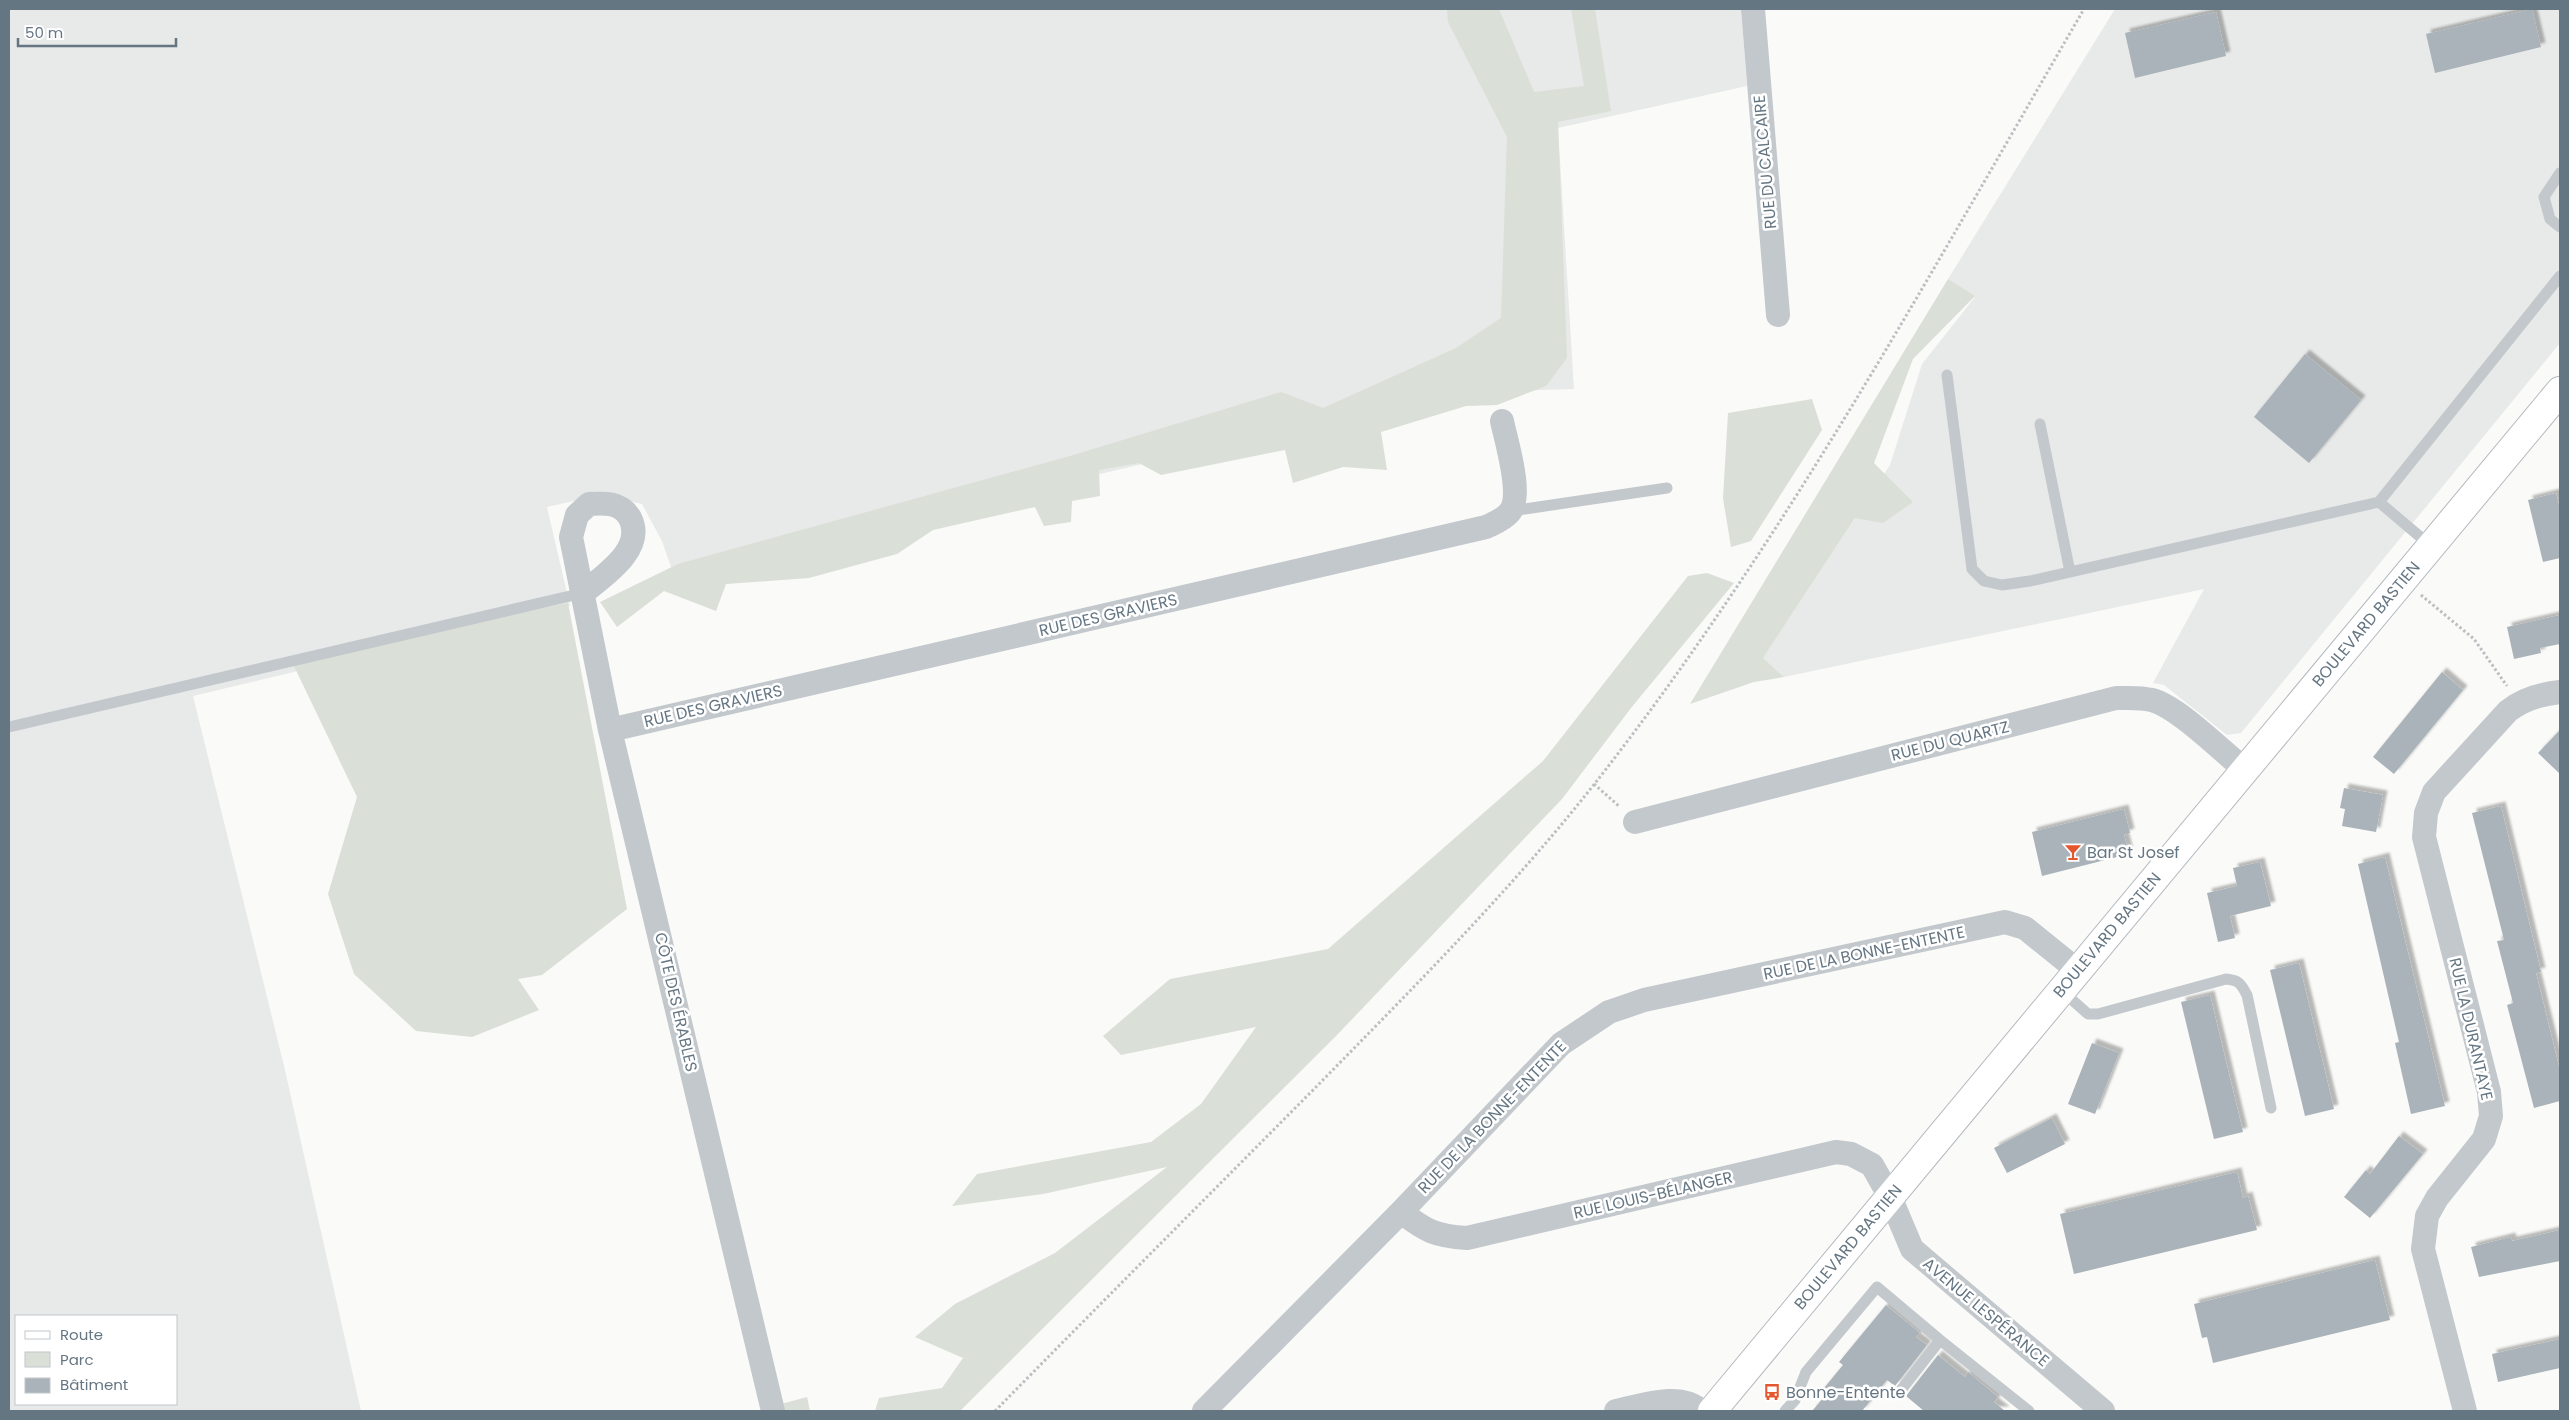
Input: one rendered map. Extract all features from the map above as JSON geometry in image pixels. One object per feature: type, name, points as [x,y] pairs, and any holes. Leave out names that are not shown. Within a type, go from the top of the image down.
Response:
[{"type":"main road","name":"BOULEVARD BASTIEN","points":[[1712,1411],[2560,391]]},
{"type":"street","name":"RUE DU CALCAIRE","points":[[1753,9],[1778,315]]},
{"type":"street","points":[[1502,421],[1515,482],[1511,512]]},
{"type":"street","name":"RUE DES GRAVIERS","points":[[610,730],[1486,527],[1501,520],[1511,512]]},
{"type":"street","name":"CÔTE DES ÉRABLES","points":[[583,593],[610,730],[773,1411]]},
{"type":"street","name":"RUE LA DURANTAYE","points":[[2465,1411],[2422,1249],[2427,1216],[2437,1198],[2484,1139],[2491,1116],[2489,1092],[2424,837],[2426,813],[2434,792],[2508,711],[2519,702],[2547,693],[2560,692]]},
{"type":"street","name":"RUE DU QUARTZ","points":[[1627,814],[2116,698],[2153,700],[2169,707],[2245,770]]},
{"type":"street","name":"RUE DE LA BONNE-ENTENTE","points":[[1204,1411],[1401,1212],[1561,1044],[1608,1012],[1644,1000],[2005,922],[2025,928],[2069,980]]},
{"type":"street","name":"RUE LOUIS-BÉLANGER","points":[[1401,1212],[1423,1229],[1444,1236],[1467,1238],[1836,1152],[1851,1154],[1872,1165],[1890,1197]]},
{"type":"street","name":"AVENUE LESPÉRANCE","points":[[1890,1197],[1912,1248],[2103,1411]]},
{"type":"street","points":[[1616,1411],[1656,1403],[1676,1402],[1694,1404],[1701,1411]]},
{"type":"lane","points":[[2560,173],[2544,198],[2550,219],[2560,226]]},
{"type":"lane","points":[[1947,375],[1972,569],[1984,582],[2002,585],[2070,572],[2379,502],[2560,276]]},
{"type":"lane","points":[[2040,424],[2070,572]]},
{"type":"lane","points":[[1511,512],[1668,488]]},
{"type":"lane","points":[[2379,502],[2431,546]]},
{"type":"lane","points":[[9,727],[583,593]]},
{"type":"lane","points":[[2069,980],[2088,1014],[2098,1014],[2226,979],[2236,980],[2242,984],[2247,995],[2271,1108]]},
{"type":"lane","points":[[1785,1411],[1795,1400],[1806,1372],[1877,1287],[2029,1411]]},
{"type":"lane","points":[[1901,1390],[1940,1340]]},
{"type":"path","points":[[996,1411],[1398,1004],[1472,925],[1594,784],[1681,669],[1782,519],[1847,414],[2084,9]]},
{"type":"path","points":[[2403,581],[2474,638],[2519,702]]},
{"type":"path","points":[[1594,784],[1627,814]]},
{"type":"shaded area","points":[[9,9],[1741,9],[1747,86],[1558,128],[1574,389],[1441,393],[697,570],[672,570],[662,541],[642,504],[600,495],[547,507],[570,606],[193,696],[285,1070],[361,1411],[9,1411]]},
{"type":"shaded area","points":[[2115,9],[2560,9],[2560,343],[2241,733],[2227,735],[2164,685],[2153,683],[2204,589],[1784,677],[1763,658],[1890,465],[1922,364],[1975,297],[1948,279]]},
{"type":"green space","points":[[1447,9],[1499,9],[1534,92],[1584,86],[1571,9],[1595,9],[1611,111],[1558,122],[1567,358],[1546,386],[1497,405],[1466,406],[1381,432],[1387,470],[1343,467],[1293,483],[1285,450],[1161,475],[1139,463],[1099,470],[1100,496],[1072,501],[1071,522],[1044,526],[1035,507],[933,530],[897,554],[809,578],[726,584],[716,611],[664,591],[617,627],[600,602],[678,564],[1070,456],[1281,392],[1323,408],[1456,348],[1501,318],[1507,137],[1448,22]]},
{"type":"green space","points":[[1948,279],[1975,296],[1913,359],[1874,463],[1913,502],[1883,523],[1855,518],[1763,658],[1784,677],[1754,682],[1690,704]]},
{"type":"green space","points":[[1812,399],[1822,430],[1751,541],[1731,547],[1723,498],[1728,413]]},
{"type":"green space","points":[[1707,573],[1734,583],[1631,708],[1562,799],[1337,1035],[960,1411],[875,1411],[879,1398],[942,1388],[963,1358],[915,1337],[955,1304],[1055,1253],[1167,1167],[1043,1194],[952,1206],[977,1174],[1151,1142],[1201,1104],[1256,1027],[1121,1055],[1103,1036],[1170,979],[1328,949],[1543,761],[1688,576]]},
{"type":"green space","points":[[568,603],[627,909],[542,975],[518,979],[539,1010],[472,1037],[416,1031],[354,974],[328,894],[357,797],[291,660]]},
{"type":"green space","points":[[807,1397],[810,1411],[783,1411],[781,1404]]},
{"type":"building","points":[[2532,9],[2541,47],[2435,73],[2426,34]]},
{"type":"building","points":[[2216,12],[2226,56],[2135,78],[2125,33]]},
{"type":"building","points":[[2305,354],[2361,400],[2309,463],[2254,417]]},
{"type":"building","points":[[2556,493],[2560,509],[2560,558],[2543,562],[2528,500]]},
{"type":"building","points":[[2560,615],[2560,644],[2540,648],[2541,653],[2514,659],[2507,627]]},
{"type":"building","points":[[2442,672],[2463,690],[2394,774],[2373,757]]},
{"type":"building","points":[[2560,730],[2560,774],[2538,753]]},
{"type":"building","points":[[2344,788],[2383,795],[2376,832],[2342,826],[2345,809],[2340,808]]},
{"type":"building","points":[[2501,806],[2541,972],[2536,973],[2560,1071],[2560,1101],[2534,1108],[2507,1005],[2513,1003],[2497,941],[2504,940],[2472,813]]},
{"type":"building","points":[[2124,809],[2130,833],[2124,835],[2129,854],[2042,876],[2032,832]]},
{"type":"building","points":[[2385,857],[2445,1106],[2411,1114],[2395,1043],[2399,1042],[2358,864]]},
{"type":"building","points":[[2260,862],[2271,906],[2230,916],[2235,938],[2218,942],[2207,893],[2237,886],[2233,868]]},
{"type":"building","points":[[2299,963],[2334,1109],[2305,1116],[2270,970]]},
{"type":"building","points":[[2210,995],[2243,1132],[2214,1139],[2181,1002]]},
{"type":"building","points":[[2092,1043],[2119,1053],[2095,1114],[2068,1104]]},
{"type":"building","points":[[2052,1118],[2065,1144],[2007,1173],[1994,1148]]},
{"type":"building","points":[[2399,1136],[2423,1154],[2370,1218],[2344,1197],[2366,1170],[2370,1174]]},
{"type":"building","points":[[2237,1172],[2243,1198],[2248,1196],[2257,1230],[2074,1274],[2060,1214]]},
{"type":"building","points":[[2560,1230],[2560,1261],[2479,1277],[2471,1247],[2511,1237],[2512,1241]]},
{"type":"building","points":[[2375,1260],[2390,1320],[2213,1363],[2207,1337],[2202,1338],[2194,1304]]},
{"type":"building","points":[[1886,1305],[1920,1333],[1916,1337],[1927,1345],[1895,1386],[1887,1380],[1862,1411],[1812,1411],[1824,1397],[1820,1393],[1843,1365],[1839,1362]]},
{"type":"building","points":[[2560,1339],[2560,1368],[2498,1382],[2492,1354]]},
{"type":"building","points":[[1938,1355],[1965,1377],[1968,1372],[1998,1397],[1994,1402],[2005,1411],[1924,1411],[1906,1396]]},
{"type":"place","name":"Bar St Josef","points":[[2073,852]]},
{"type":"place","name":"Bonne-Entente","points":[[1772,1392]]}]
